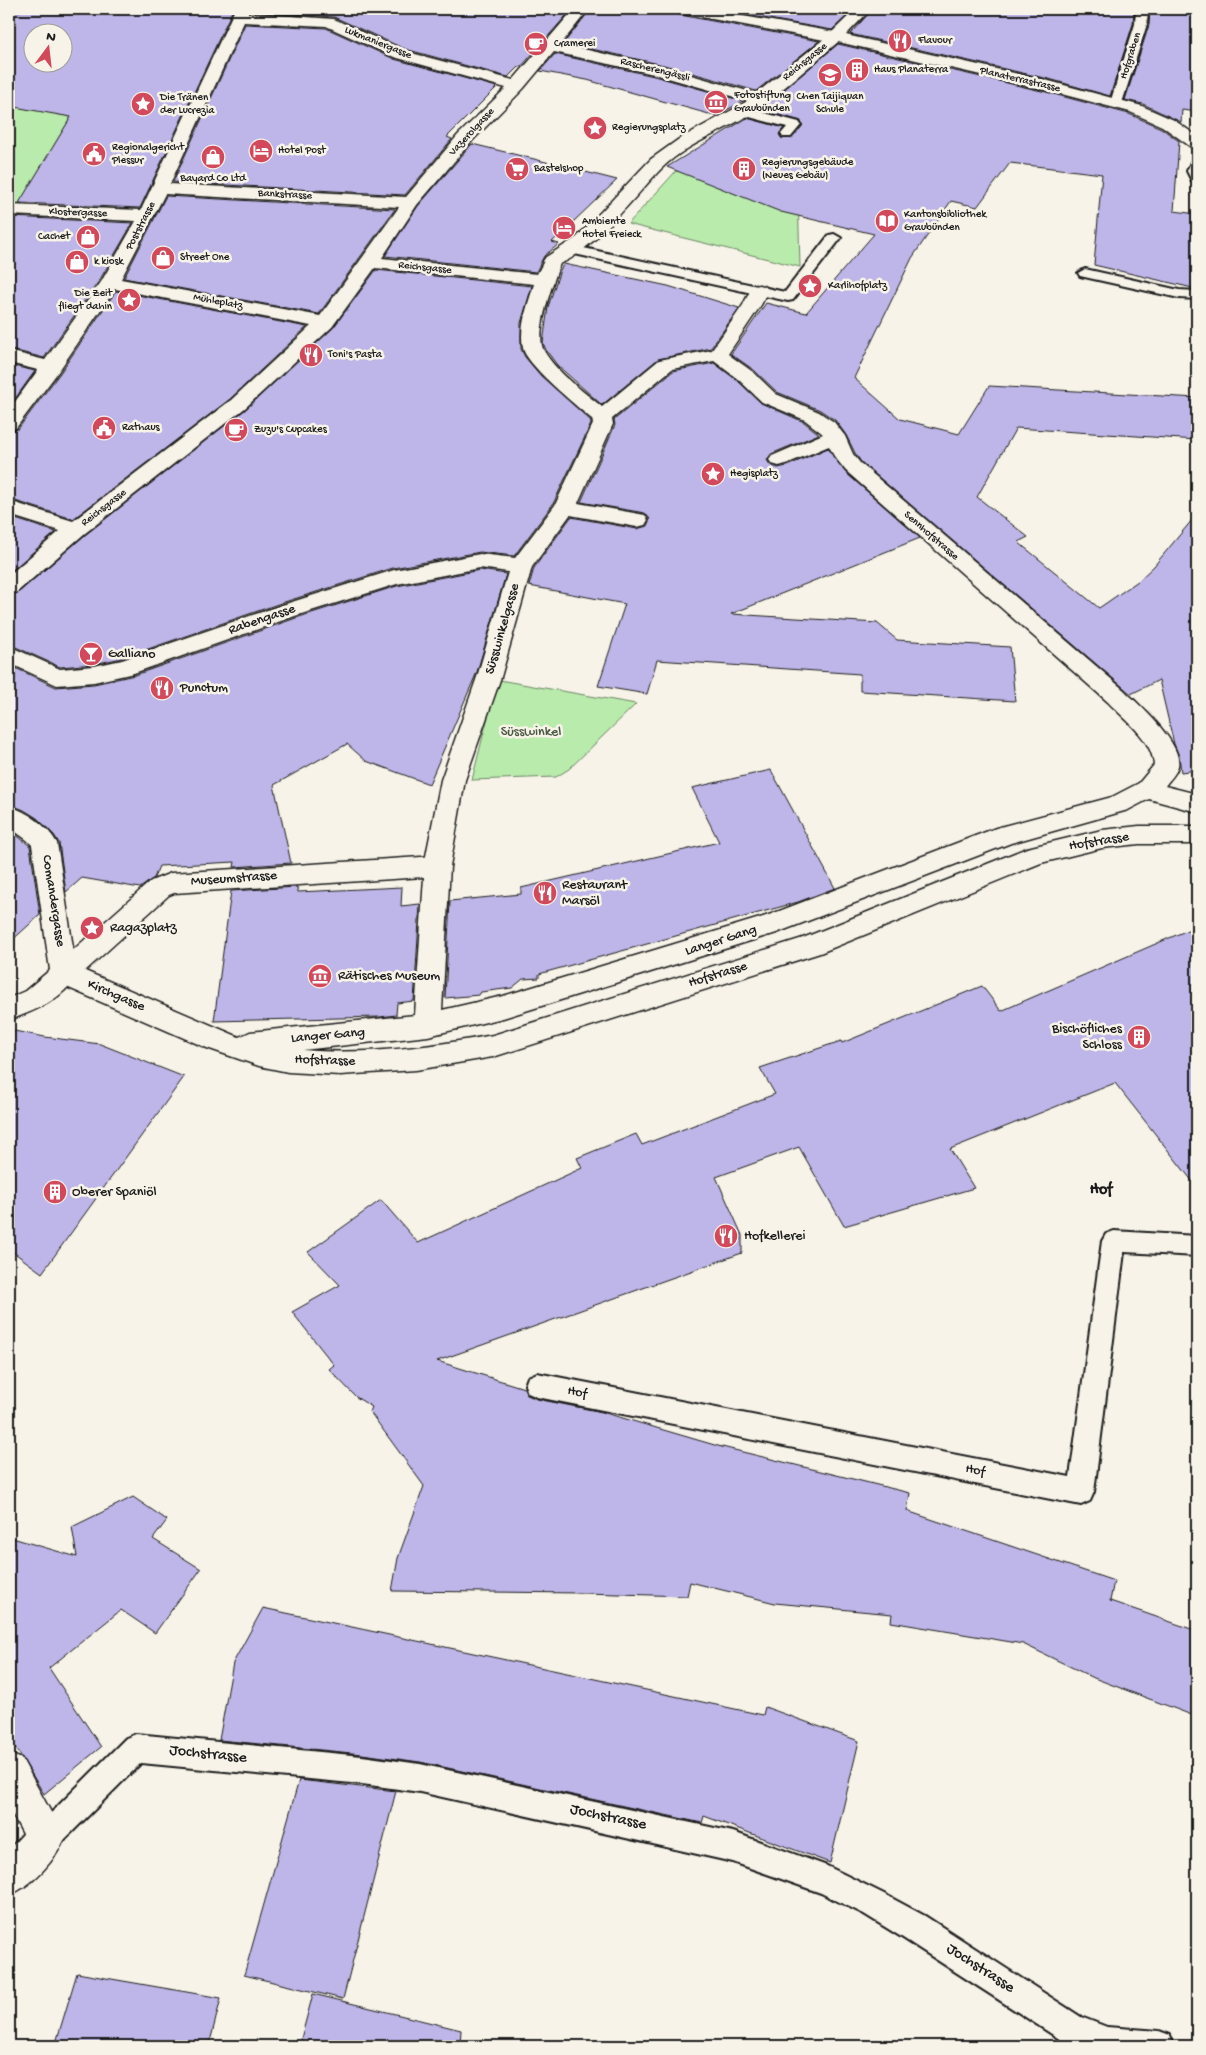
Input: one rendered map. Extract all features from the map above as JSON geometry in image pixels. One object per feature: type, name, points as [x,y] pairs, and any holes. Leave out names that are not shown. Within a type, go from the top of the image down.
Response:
[{"type":"street","name":"Vazerolgasse","points":[[370,262],[411,202],[464,139],[517,86],[582,9]]},
{"type":"street","name":"Planaterrastrasse","points":[[680,9],[836,37],[1116,103],[1152,115],[1197,143]]},
{"type":"street","name":"Reichsgasse","points":[[9,588],[76,529],[238,404],[325,323],[370,262],[548,271],[570,249],[600,225],[657,163],[685,143],[742,111],[759,99],[836,37],[864,9]]},
{"type":"street","name":"Lukmaniergasse","points":[[240,13],[329,22],[399,54],[517,86]]},
{"type":"street","name":"Poststrasse","points":[[9,424],[51,368],[110,283],[147,216],[240,13]]},
{"type":"street","name":"Rascherengässli","points":[[550,46],[657,70],[759,99]]},
{"type":"street","name":"Bankstrasse","points":[[159,188],[411,202]]},
{"type":"street","name":"Klostergasse","points":[[9,210],[147,216]]},
{"type":"street","points":[[548,271],[532,325],[534,350],[560,382],[602,416],[666,364],[718,355],[759,291]]},
{"type":"street","name":"Mühleplatz","points":[[110,283],[325,323]]},
{"type":"street","name":"Sennhofstrasse","points":[[718,355],[746,376],[760,391],[783,405],[818,419],[831,429],[844,456],[853,467],[1089,672],[1150,730],[1159,742],[1166,760],[1164,771],[1148,789]]},
{"type":"street","points":[[9,357],[51,368]]},
{"type":"street","name":"Süsswinkelgasse","points":[[428,1025],[437,866],[453,780],[489,677],[522,566],[565,507],[603,424],[602,416]]},
{"type":"street","points":[[779,460],[835,436]]},
{"type":"street","points":[[565,507],[637,520]]},
{"type":"street","points":[[9,508],[76,529]]},
{"type":"street","name":"Rabengasse","points":[[9,654],[57,677],[94,674],[126,667],[286,611],[394,577],[480,561],[522,566]]},
{"type":"street","points":[[1148,789],[1166,796],[1197,803]]},
{"type":"street","name":"Langer Gang","points":[[228,1045],[428,1025],[503,1007],[770,925],[955,853],[1005,836],[1119,804],[1148,789]]},
{"type":"street","name":"Comandergasse","points":[[9,815],[36,833],[44,843],[64,974]]},
{"type":"street","name":"Hofstrasse","points":[[228,1045],[287,1060],[342,1064],[402,1062],[446,1056],[492,1046],[811,946],[1036,856],[1102,839],[1197,835]]},
{"type":"street","name":"Museumstrasse","points":[[64,974],[156,891],[172,883],[437,866]]},
{"type":"street","points":[[9,1009],[35,999],[64,974]]},
{"type":"street","name":"Kirchgasse","points":[[64,974],[228,1045]]},
{"type":"street","points":[[9,1772],[46,1838]]},
{"type":"street","name":"Jochstrasse","points":[[9,1876],[46,1838]]},
{"type":"lane","name":"Hofgraben","points":[[1116,103],[1141,24],[1142,9]]},
{"type":"lane","points":[[742,111],[795,125],[787,134]]},
{"type":"lane","points":[[1197,163],[1194,171],[1197,178]]},
{"type":"lane","points":[[570,249],[788,297],[834,238]]},
{"type":"lane","points":[[1085,273],[1179,294],[1197,296]]},
{"type":"lane","name":"Hof","points":[[537,1385],[1081,1492],[1114,1240],[1197,1246]]},
{"type":"lane","name":"Jochstrasse","points":[[46,1838],[136,1748],[362,1770],[420,1778],[689,1836],[780,1863],[826,1881],[874,1904],[914,1927],[1072,2029],[1107,2042],[1159,2046]]},
{"type":"green space","points":[[9,104],[71,117],[18,206],[9,205]]},
{"type":"green space","points":[[676,171],[798,193],[800,267],[628,224]]},
{"type":"green space","name":"Süsswinkel","points":[[499,680],[636,704],[569,769],[556,777],[472,780]]},
{"type":"building","points":[[27,9],[233,9],[140,208],[19,203],[71,117],[9,106],[9,14]]},
{"type":"building","points":[[251,9],[572,9],[521,67],[518,67],[508,77],[405,49],[334,17],[250,11]]},
{"type":"building","points":[[591,9],[671,9],[675,14],[819,41],[756,91],[664,65],[564,43]]},
{"type":"building","points":[[712,9],[854,9],[832,30]]},
{"type":"building","points":[[873,9],[1134,9],[1133,24],[1110,96],[1049,79],[850,34]]},
{"type":"building","points":[[1150,9],[1197,9],[1197,112],[1182,110],[1181,122],[1143,104],[1125,100],[1149,25]]},
{"type":"building","points":[[245,24],[326,28],[394,59],[497,87],[447,137],[452,139],[405,195],[173,182]]},
{"type":"building","points":[[838,44],[1046,92],[1129,114],[1161,128],[1179,141],[1174,211],[1197,214],[1197,289],[1094,265],[1102,174],[1010,163],[977,207],[951,201],[912,258],[854,378],[900,419],[959,434],[989,386],[1197,398],[1197,440],[1016,428],[977,497],[1028,537],[1018,542],[1099,608],[1138,581],[1154,566],[1197,514],[1197,770],[1181,772],[1179,756],[1174,744],[1159,680],[1131,694],[861,462],[835,420],[820,410],[777,392],[754,370],[731,354],[766,303],[806,313],[874,234],[781,212],[667,167],[747,118],[784,128],[779,134],[781,138],[792,138],[802,126],[801,121],[760,110]]},
{"type":"building","points":[[555,54],[654,76],[743,101],[716,116],[587,80],[540,71]]},
{"type":"building","points":[[472,144],[617,180],[552,242],[559,244],[544,256],[536,272],[385,256],[418,206]]},
{"type":"building","points":[[166,196],[395,209],[319,314],[124,278]]},
{"type":"building","points":[[10,217],[133,223],[99,281],[44,358],[9,349]]},
{"type":"building","points":[[564,264],[668,286],[739,308],[711,348],[658,359],[602,405],[557,365],[543,343],[548,307],[560,270]]},
{"type":"building","points":[[376,270],[532,286],[521,323],[521,349],[525,357],[541,376],[590,420],[591,424],[553,504],[514,556],[480,552],[393,568],[278,604],[122,658],[94,664],[60,667],[9,644],[9,596],[18,593],[85,535],[246,409],[333,328]]},
{"type":"building","points":[[116,291],[307,327],[230,399],[73,519],[9,499],[9,432],[18,429],[60,373]]},
{"type":"building","points":[[714,363],[738,381],[761,403],[804,422],[819,434],[771,454],[767,460],[770,465],[778,468],[787,466],[828,448],[845,472],[920,538],[731,614],[877,623],[897,640],[1010,647],[1015,701],[860,691],[860,674],[657,660],[647,694],[598,686],[625,604],[529,586],[534,568],[571,517],[637,529],[647,526],[650,519],[645,513],[581,502],[615,425],[614,420],[673,371]]},
{"type":"building","points":[[9,365],[35,371],[9,407]]},
{"type":"building","points":[[9,517],[56,532],[9,573]]},
{"type":"building","points":[[480,570],[506,574],[477,672],[429,784],[366,761],[347,744],[274,785],[291,863],[234,867],[235,862],[159,866],[154,878],[140,888],[82,878],[66,892],[59,843],[54,835],[37,818],[9,804],[9,665],[56,687],[94,684],[135,675],[296,618],[397,586]]},
{"type":"building","points":[[771,770],[835,888],[798,902],[539,974],[539,978],[523,979],[512,988],[481,992],[479,995],[445,998],[450,901],[521,894],[521,888],[719,842],[692,788]]},
{"type":"building","points":[[9,829],[30,846],[40,915],[9,943]]},
{"type":"building","points":[[297,887],[298,892],[402,887],[401,906],[420,904],[414,1001],[397,1003],[396,1015],[380,1017],[214,1021],[231,891]]},
{"type":"building","points":[[1197,926],[1197,1187],[1115,1083],[950,1149],[974,1188],[844,1226],[799,1147],[716,1177],[742,1235],[742,1253],[437,1361],[524,1388],[527,1395],[537,1399],[602,1412],[718,1446],[910,1493],[907,1511],[1114,1581],[1110,1601],[1197,1631],[1197,1717],[1094,1678],[1023,1644],[891,1622],[892,1614],[775,1603],[690,1582],[687,1596],[392,1591],[398,1558],[424,1486],[370,1412],[372,1407],[356,1397],[329,1369],[334,1365],[292,1312],[340,1285],[308,1252],[381,1200],[418,1243],[582,1168],[577,1158],[636,1134],[642,1145],[775,1094],[760,1068],[841,1041],[842,1043],[982,986],[1001,1011]]},
{"type":"building","name":"Oberer Spaniöl","points":[[9,1030],[100,1044],[184,1077],[42,1273],[9,1249]]},
{"type":"building","points":[[133,1497],[167,1520],[153,1539],[201,1569],[155,1633],[121,1610],[49,1668],[101,1747],[44,1794],[9,1737],[9,1537],[77,1557],[72,1527]]},
{"type":"building","points":[[263,1608],[763,1715],[765,1707],[859,1741],[830,1863],[704,1816],[702,1823],[420,1762],[362,1754],[219,1740],[233,1663]]},
{"type":"building","points":[[299,1780],[396,1791],[343,1999],[244,1975]]},
{"type":"building","points":[[77,1973],[221,1998],[209,2046],[55,2046]]},
{"type":"building","points":[[313,1994],[461,2030],[460,2046],[299,2046]]},
{"type":"place","name":"Flavour","points":[[900,41]]},
{"type":"place","name":"Cramerei","points":[[536,44]]},
{"type":"place","name":"Haus Planaterra","points":[[857,70]]},
{"type":"place","name":"Chen Taijiquan Schule","points":[[830,75]]},
{"type":"place","name":"Fotostiftung Graubünden","points":[[716,102]]},
{"type":"place","name":"Die Tränen der Lucrezia","points":[[143,104]]},
{"type":"place","name":"Regierungsplatz","points":[[595,128]]},
{"type":"place","name":"Hotel Post","points":[[261,151]]},
{"type":"place","name":"Regionalgericht Plessur","points":[[94,154]]},
{"type":"place","name":"Bayard Co Ltd","points":[[213,157]]},
{"type":"place","name":"Bastelshop","points":[[517,169]]},
{"type":"place","name":"Regierungsgebäude (Neues Gebäu)","points":[[744,169]]},
{"type":"place","name":"Kantonsbibliothek Graubünden","points":[[887,221]]},
{"type":"place","name":"Ambiente Hotel Freieck","points":[[564,228]]},
{"type":"place","name":"Cachet","points":[[88,237]]},
{"type":"place","name":"Street One","points":[[163,258]]},
{"type":"place","name":"k kiosk","points":[[77,262]]},
{"type":"place","name":"Karlihofplatz","points":[[810,286]]},
{"type":"place","name":"Die Zeit fliegt dahin","points":[[129,300]]},
{"type":"place","name":"Toni's Pasta","points":[[311,355]]},
{"type":"place","name":"Rathaus","points":[[104,428]]},
{"type":"place","name":"Zuzu's Cupcakes","points":[[236,430]]},
{"type":"place","name":"Hegisplatz","points":[[713,474]]},
{"type":"place","name":"Galliano","points":[[91,654]]},
{"type":"place","name":"Punctum","points":[[162,688]]},
{"type":"place","name":"Restaurant Marsöl","points":[[545,893]]},
{"type":"place","name":"Ragazplatz","points":[[92,928]]},
{"type":"place","name":"Rätisches Museum","points":[[320,976]]},
{"type":"place","name":"Bischöfliches Schloss","points":[[1139,1037]]},
{"type":"place","name":"Oberer Spaniöl","points":[[55,1192]]},
{"type":"place","name":"Hofkellerei","points":[[726,1236]]},
{"type":"district","name":"Hof","points":[[1101,1190]]}]
